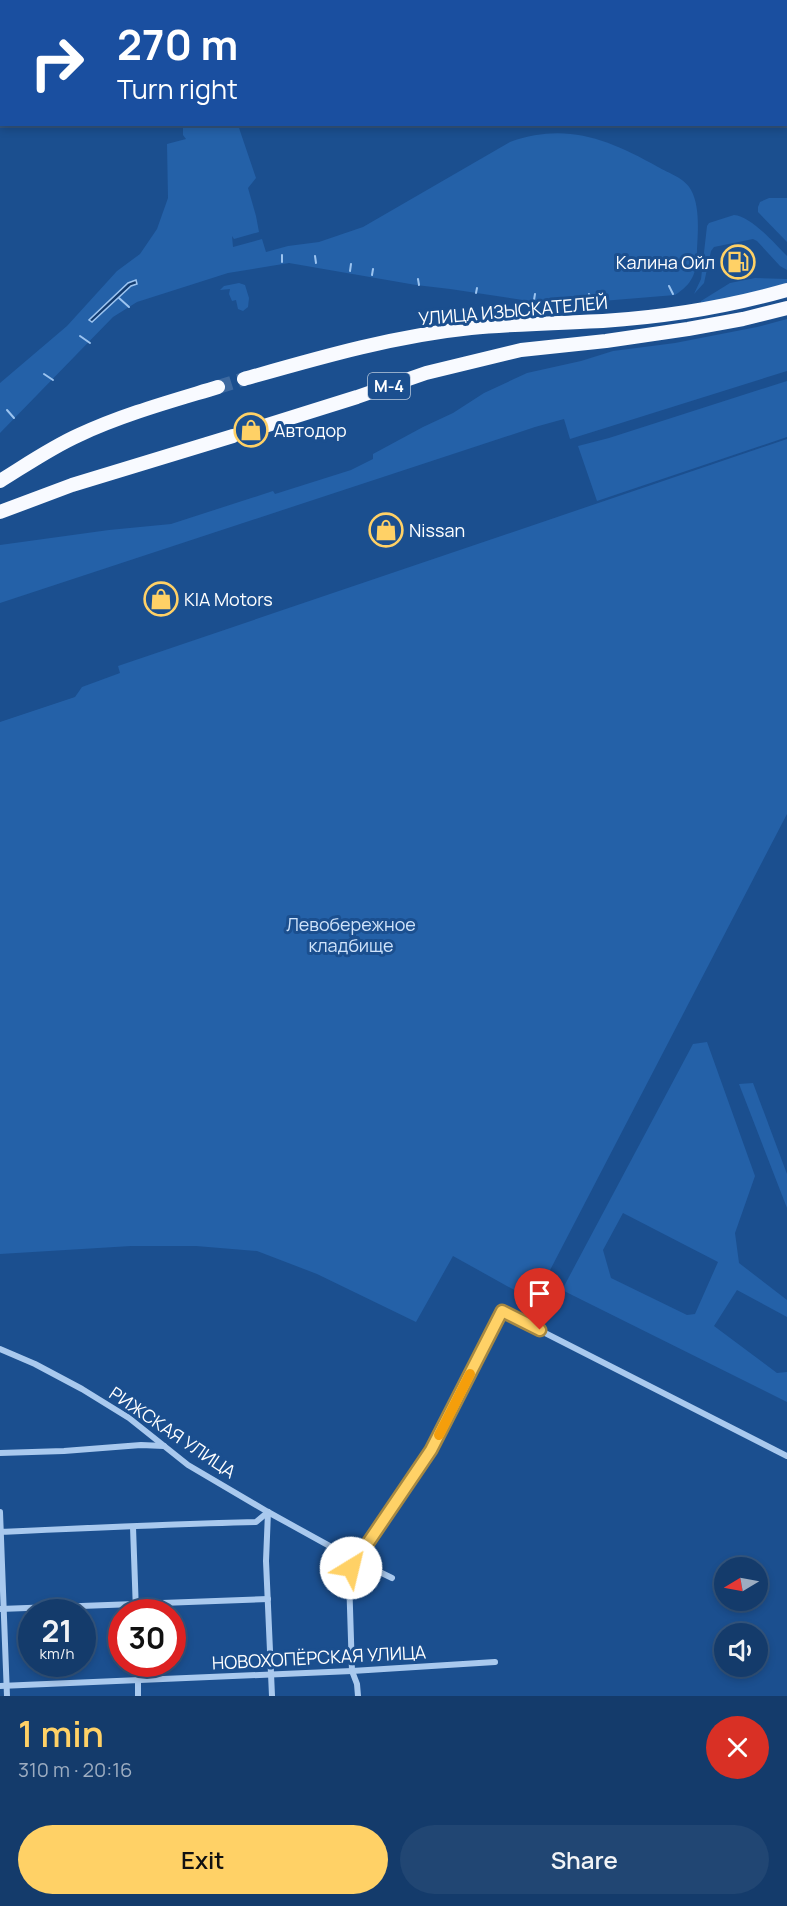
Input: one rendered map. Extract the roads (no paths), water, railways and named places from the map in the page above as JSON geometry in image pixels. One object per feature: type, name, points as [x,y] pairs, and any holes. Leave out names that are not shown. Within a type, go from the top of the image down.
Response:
[{"type":"highway","name":"УЛИЦА ИЗЫСКАТЕЛЕЙ","points":[[244,379],[317,358],[409,337],[472,328],[605,321],[684,312],[728,305],[787,290]]},
{"type":"highway","name":"М-4","points":[[258,428],[426,373],[505,353],[688,329],[787,308]]},
{"type":"highway","points":[[0,481],[55,447],[89,430],[219,387]]},
{"type":"highway","points":[[0,512],[72,485],[233,436]]},
{"type":"street","points":[[358,1696],[357,1684],[352,1671],[349,1577],[354,1560],[365,1548],[431,1450],[502,1311],[787,1456]]},
{"type":"street","name":"РИЖСКАЯ УЛИЦА","points":[[0,1349],[35,1364],[82,1389],[129,1418],[188,1465],[354,1560],[392,1578]]},
{"type":"street","points":[[0,1453],[141,1445],[165,1446]]},
{"type":"street","points":[[0,1512],[2,1609],[7,1661],[3,1685],[7,1696]]},
{"type":"street","points":[[1,1532],[181,1523],[256,1522],[268,1512]]},
{"type":"street","points":[[268,1512],[266,1562],[272,1696]]},
{"type":"street","points":[[133,1527],[135,1599]]},
{"type":"street","points":[[186,1602],[268,1599]]},
{"type":"street","points":[[2,1609],[108,1605]]},
{"type":"street","name":"НОВОХОПЁРСКАЯ УЛИЦА","points":[[3,1685],[139,1681],[495,1662]]},
{"type":"street","points":[[138,1696],[139,1677]]},
{"type":"waterway","points":[[282,255],[282,262]]},
{"type":"waterway","points":[[315,256],[316,263]]},
{"type":"waterway","points":[[350,271],[351,264]]},
{"type":"waterway","points":[[372,275],[373,269]]},
{"type":"waterway","points":[[418,279],[419,285]]},
{"type":"waterway","points":[[669,286],[673,294]]},
{"type":"waterway","points":[[476,293],[477,288]]},
{"type":"waterway","points":[[534,300],[535,294]]},
{"type":"waterway","points":[[589,294],[593,302]]},
{"type":"waterway","points":[[119,298],[129,307]]},
{"type":"waterway","points":[[80,336],[90,343]]},
{"type":"waterway","points":[[44,374],[53,380]]},
{"type":"waterway","points":[[7,410],[14,418]]},
{"type":"tunnel","points":[[218,387],[244,379]]},
{"type":"tunnel","points":[[233,436],[258,428]]},
{"type":"place","name":"Калина Ойл","points":[[738,262]]},
{"type":"place","name":"Автодор","points":[[251,430]]},
{"type":"place","name":"Nissan","points":[[386,530]]},
{"type":"place","name":"KIA Motors","points":[[161,599]]},
{"type":"park label","name":"Левобережное кладбище","points":[[351,934]]}]
